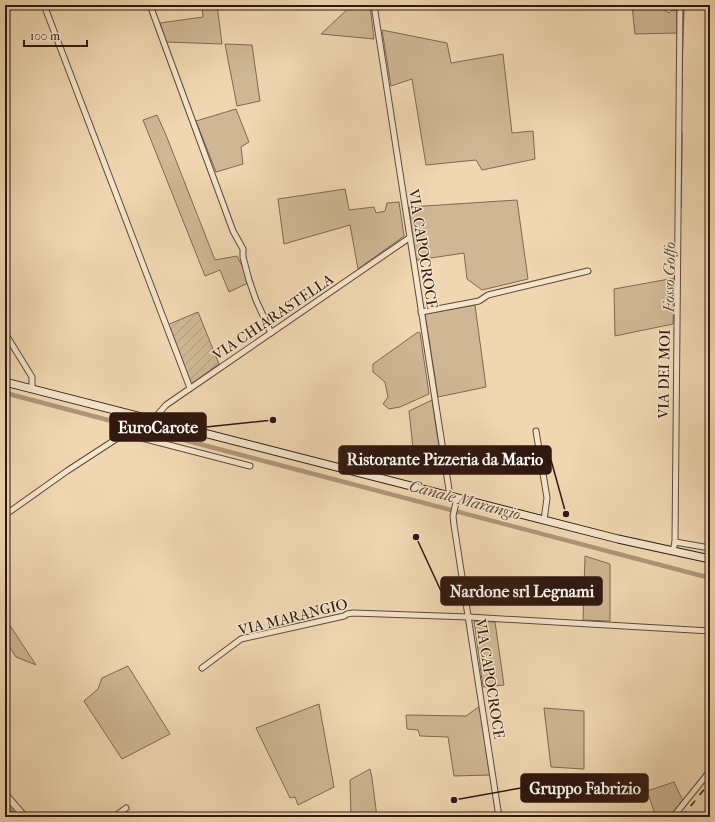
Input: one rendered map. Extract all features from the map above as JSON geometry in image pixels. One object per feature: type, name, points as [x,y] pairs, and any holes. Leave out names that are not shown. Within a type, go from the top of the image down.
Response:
[{"type":"main road","points":[[5,382],[131,417],[153,420],[454,499],[710,559]]},
{"type":"street","points":[[44,5],[190,388]]},
{"type":"street","points":[[150,5],[233,231],[243,249],[244,263],[249,280],[256,300],[271,333]]},
{"type":"street","name":"VIA CAPOCROCE","points":[[374,5],[421,312],[454,499],[453,516],[499,817]]},
{"type":"street","name":"VIA DEI MOI","points":[[673,551],[675,542],[679,5]]},
{"type":"street","name":"VIA CHIARASTELLA","points":[[153,420],[166,405],[190,388],[410,238]]},
{"type":"street","points":[[421,312],[479,302],[488,295],[588,271]]},
{"type":"street","points":[[5,333],[32,377],[32,389]]},
{"type":"street","points":[[5,515],[67,471],[128,431],[131,417]]},
{"type":"street","points":[[128,431],[138,437],[250,466]]},
{"type":"street","points":[[536,431],[547,498],[544,520]]},
{"type":"street","points":[[675,542],[710,548]]},
{"type":"street","name":"VIA MARANGIO","points":[[202,668],[241,639],[353,613],[469,617],[710,631]]},
{"type":"street","points":[[673,817],[710,771]]},
{"type":"street","points":[[5,794],[25,817]]},
{"type":"street","points":[[114,817],[126,808]]},
{"type":"shaded area","points":[[202,5],[217,5],[222,44],[166,42],[160,23],[203,17]]},
{"type":"shaded area","points":[[352,5],[370,5],[374,39],[321,34]]},
{"type":"shaded area","points":[[632,5],[666,5],[663,9],[669,13],[672,10],[677,11],[677,33],[635,34]]},
{"type":"shaded area","points":[[382,30],[447,43],[451,63],[503,54],[512,133],[533,131],[535,159],[482,170],[476,160],[426,165],[412,79],[391,86]]},
{"type":"shaded area","points":[[225,44],[252,45],[260,101],[237,106]]},
{"type":"shaded area","points":[[236,109],[249,142],[241,147],[243,164],[216,172],[196,121]]},
{"type":"shaded area","points":[[157,115],[215,260],[237,256],[243,268],[248,283],[229,292],[220,270],[205,276],[143,120]]},
{"type":"shaded area","points":[[345,189],[349,210],[374,207],[376,213],[385,211],[387,203],[399,202],[404,236],[358,269],[350,225],[284,244],[278,199]]},
{"type":"shaded area","points":[[517,200],[528,279],[482,290],[467,279],[464,253],[418,260],[415,258],[409,207]]},
{"type":"shaded area","points":[[675,278],[673,324],[615,336],[614,289]]},
{"type":"shaded area","points":[[475,305],[486,387],[438,397],[425,314]]},
{"type":"shaded area","points":[[198,312],[219,364],[191,384],[189,383],[167,325]]},
{"type":"shaded area","points":[[418,332],[420,333],[429,394],[400,407],[389,409],[383,404],[388,397],[385,382],[373,372],[373,364]]},
{"type":"shaded area","points":[[432,400],[440,453],[414,457],[409,411]]},
{"type":"shaded area","points":[[585,556],[610,564],[610,621],[583,620]]},
{"type":"shaded area","points":[[5,618],[36,665],[16,657],[5,640]]},
{"type":"shaded area","points":[[474,621],[495,622],[504,685],[483,687]]},
{"type":"shaded area","points":[[128,666],[170,734],[122,759],[84,701],[98,689],[102,678]]},
{"type":"shaded area","points":[[319,704],[334,787],[298,805],[295,797],[290,798],[256,728]]},
{"type":"shaded area","points":[[480,706],[490,775],[454,776],[448,737],[420,736],[418,730],[407,729],[406,715],[466,716]]},
{"type":"shaded area","points":[[544,708],[584,711],[584,769],[551,767]]},
{"type":"shaded area","points":[[370,769],[377,817],[351,817],[350,780]]},
{"type":"shaded area","points":[[674,782],[683,801],[670,817],[656,817],[647,791]]},
{"type":"waterway","name":"Fosso Golfo","points":[[682,61],[684,5]]},
{"type":"waterway","name":"Fosso Golfo","points":[[681,130],[682,78]]},
{"type":"waterway","name":"Fosso Golfo","points":[[681,207],[682,133]]},
{"type":"waterway","name":"Canale Marangio","points":[[5,393],[710,578]]},
{"type":"waterway","points":[[5,804],[16,817]]},
{"type":"railway","points":[[682,817],[710,782]]},
{"type":"place","name":"EuroCarote","points":[[273,420]]},
{"type":"place","name":"Ristorante Pizzeria da Mario","points":[[566,514]]},
{"type":"place","name":"Nardone srl Legnami","points":[[416,537]]},
{"type":"place","name":"Gruppo Fabrizio","points":[[454,800]]}]
